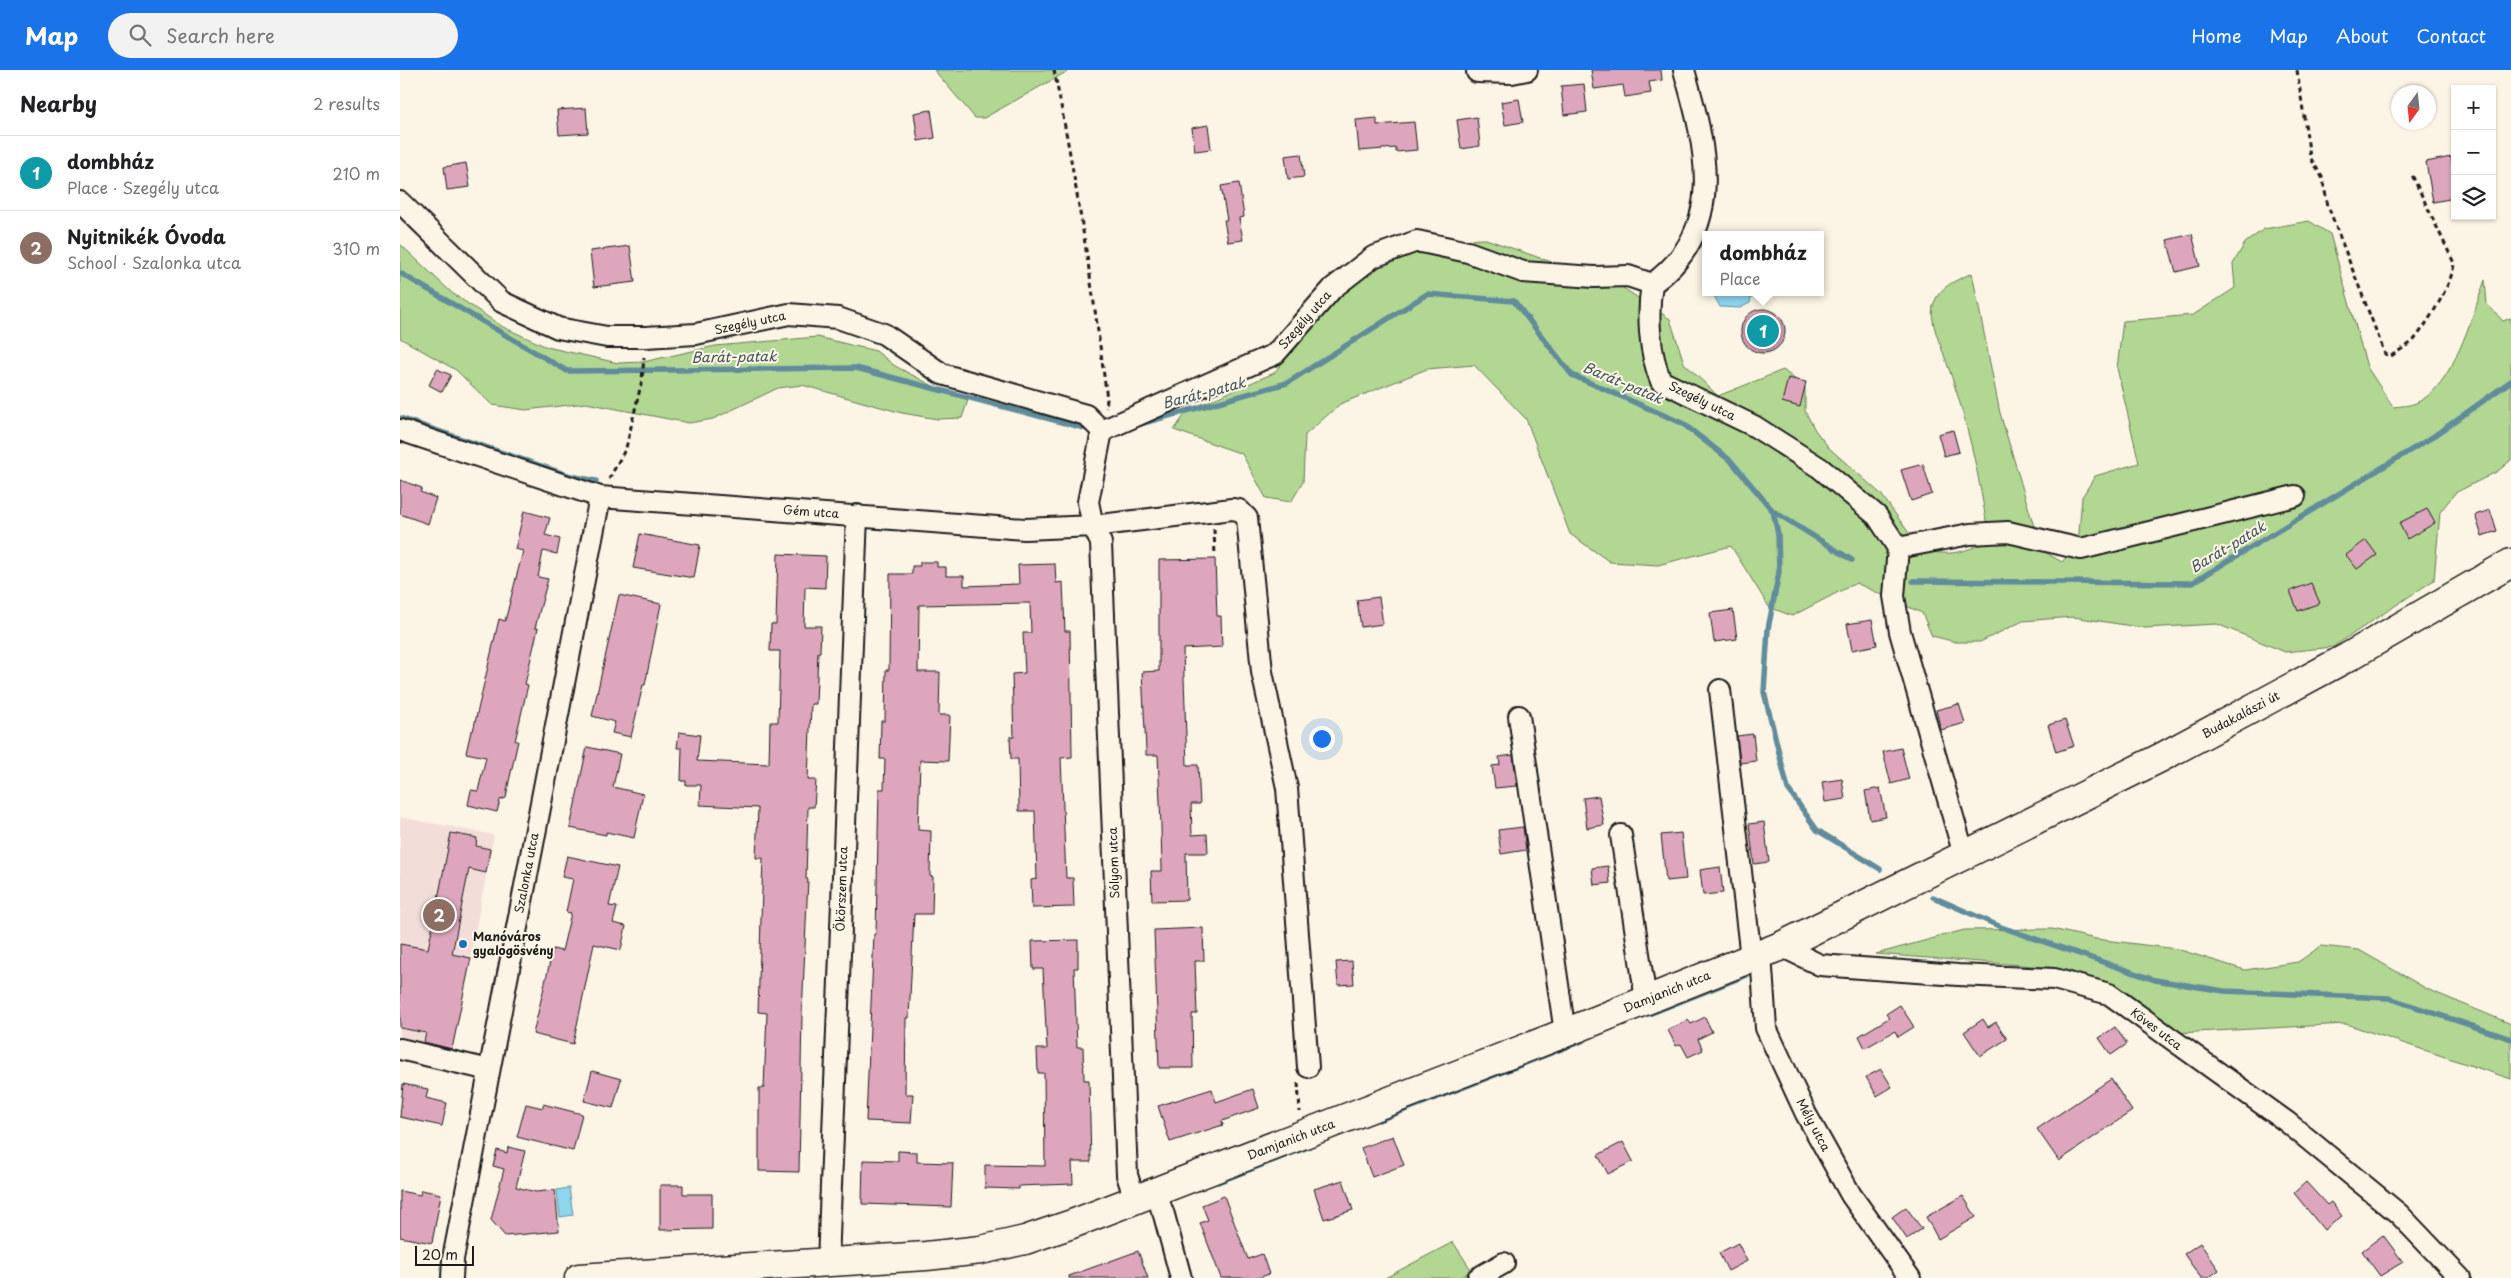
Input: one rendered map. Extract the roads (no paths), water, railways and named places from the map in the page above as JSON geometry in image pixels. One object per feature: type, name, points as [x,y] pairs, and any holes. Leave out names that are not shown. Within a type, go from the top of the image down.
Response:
[{"type":"main road","name":"Budakalászi út","points":[[1964,855],[2169,754],[2348,657],[2511,563]]},
{"type":"main road","name":"Damjanich utca","points":[[578,1278],[839,1268],[981,1250],[1025,1240],[1306,1135],[1764,953],[1964,855]]},
{"type":"street","points":[[1477,72],[1512,73],[1527,70]]},
{"type":"street","points":[[1652,284],[1670,271],[1683,254],[1698,223],[1706,187],[1703,143],[1684,70]]},
{"type":"street","name":"Szegély utca","points":[[400,202],[502,302],[558,328],[607,336],[646,337],[696,334],[789,314],[838,318],[884,334],[942,374],[1086,415],[1102,431],[1275,354],[1333,288],[1373,257],[1417,241],[1468,252],[1523,272],[1594,277],[1628,276],[1652,284],[1649,301],[1652,342],[1661,381],[1754,426],[1820,468],[1877,516],[1898,548]]},
{"type":"street","name":"Gém utca","points":[[400,430],[600,497],[1025,529],[1093,526],[1222,510],[1239,510],[1247,518],[1262,672],[1287,788],[1308,1067]]},
{"type":"street","name":"Sólyom utca","points":[[1102,431],[1088,502],[1093,526],[1101,543],[1126,1175],[1164,1215],[1182,1278]]},
{"type":"street","points":[[1964,855],[1900,632],[1894,596],[1898,548],[1970,534],[2008,532],[2081,549],[2295,496]]},
{"type":"street","name":"Szalonka utca","points":[[452,1278],[453,1259],[600,497]]},
{"type":"street","name":"Ökörszem utca","points":[[839,1268],[857,515]]},
{"type":"street","name":"Mély utca","points":[[1720,690],[1764,953],[1766,1028],[1806,1114],[1851,1195],[1910,1278]]},
{"type":"street","points":[[1519,716],[1565,1033]]},
{"type":"street","points":[[1621,835],[1646,1000]]},
{"type":"street","name":"Köves utca","points":[[1764,953],[1820,964],[1958,975],[2054,979],[2109,994],[2287,1122],[2399,1214],[2460,1278]]},
{"type":"street","points":[[400,1049],[489,1070]]},
{"type":"street","points":[[1478,1278],[1504,1263]]},
{"type":"water","points":[[1714,296],[1751,296],[1750,303],[1740,308],[1720,307]]},
{"type":"water","points":[[569,1188],[573,1215],[560,1217],[557,1190]]},
{"type":"waterway","name":"Barát-patak","points":[[400,273],[567,371],[856,368],[1088,429]]},
{"type":"waterway","name":"Barát-patak","points":[[1140,424],[1287,383],[1427,294],[1514,301],[1572,375],[1682,423],[1731,461],[1773,511],[1852,560]]},
{"type":"waterway","name":"Barát-patak","points":[[1913,581],[2192,583],[2434,436],[2511,381]]},
{"type":"waterway","points":[[400,418],[571,476],[596,481]]},
{"type":"waterway","points":[[1773,511],[1778,534],[1779,572],[1768,629],[1764,692],[1788,789],[1817,830],[1880,869]]},
{"type":"waterway","points":[[1933,897],[2001,927],[2155,980],[2224,991],[2389,998],[2511,1039]]},
{"type":"waterway","points":[[1649,1014],[1747,975]]},
{"type":"waterway","points":[[1379,1120],[1582,1041]]},
{"type":"waterway","points":[[1218,1182],[1308,1147]]},
{"type":"place","name":"dombház","points":[[1763,331]]},
{"type":"place","name":"Nyitnikék Óvoda","points":[[439,915]]},
{"type":"place","name":"Manóváros gyalogösvény","points":[[463,944]]}]
